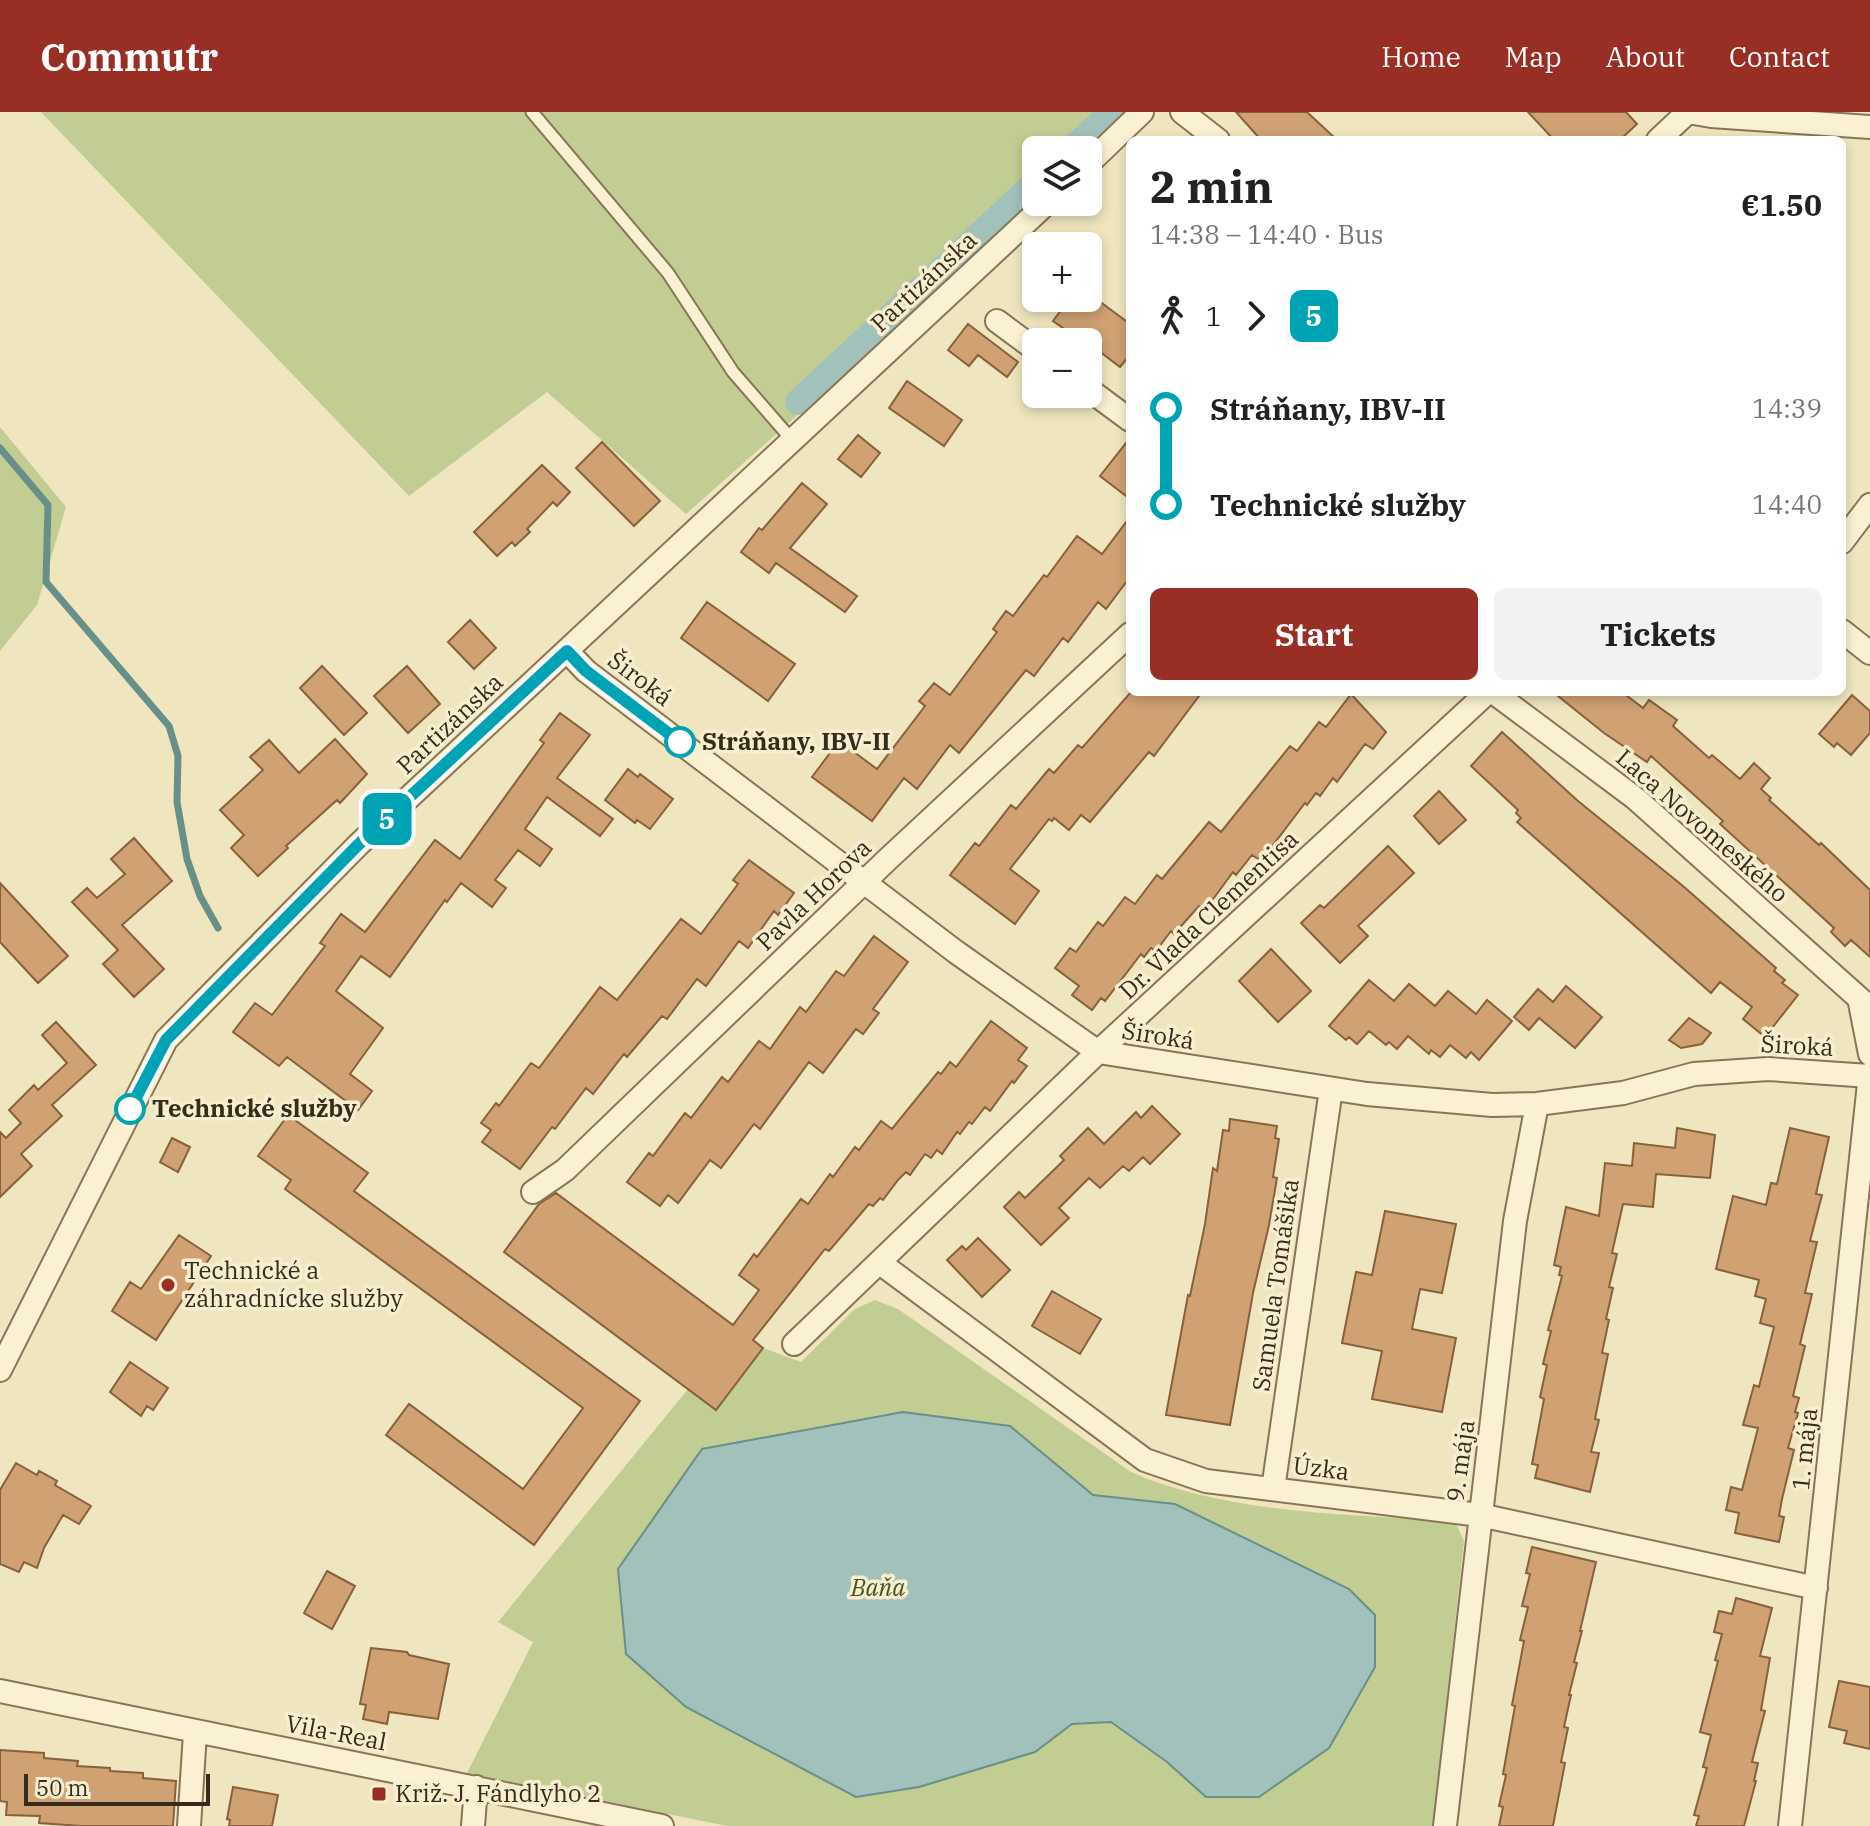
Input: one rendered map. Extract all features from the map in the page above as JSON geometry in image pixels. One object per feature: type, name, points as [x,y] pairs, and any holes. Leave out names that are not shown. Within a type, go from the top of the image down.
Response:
[{"type":"street","points":[[1102,151],[1142,112]]},
{"type":"street","points":[[1182,112],[1213,136]]},
{"type":"street","points":[[1662,136],[1688,112],[1870,127]]},
{"type":"street","name":"Partizánska","points":[[0,1370],[166,1040],[358,845],[1033,216]]},
{"type":"street","points":[[997,321],[1022,340]]},
{"type":"street","points":[[1102,399],[1126,417]]},
{"type":"street","points":[[1846,537],[1870,505]]},
{"type":"street","points":[[1846,634],[1870,653]]},
{"type":"street","name":"Pavla Horova","points":[[533,1192],[565,1170],[864,882],[1126,638]]},
{"type":"street","name":"Široká","points":[[567,651],[586,671],[991,978],[1098,1052],[1331,1089],[1437,1102],[1492,1105],[1537,1104],[1623,1093],[1694,1074],[1768,1069],[1870,1076]]},
{"type":"street","name":"Dr. Vlada Clementisa","points":[[794,1344],[1098,1052],[1486,696]]},
{"type":"street","name":"Laca Novomeského","points":[[1495,696],[1635,798],[1864,1003]]},
{"type":"street","points":[[1864,1003],[1870,1054]]},
{"type":"street","name":"1. mája","points":[[1790,1826],[1870,1076]]},
{"type":"street","name":"Samuela Tomášika","points":[[1273,1489],[1331,1089]]},
{"type":"street","name":"9. mája","points":[[1445,1826],[1515,1221],[1537,1104]]},
{"type":"street","name":"Úzka","points":[[880,1263],[1145,1460],[1206,1481],[1480,1515],[1816,1588]]},
{"type":"street","name":"Vila-Real","points":[[0,1691],[662,1826]]},
{"type":"street","points":[[189,1826],[195,1733]]},
{"type":"street","points":[[473,1826],[476,1787]]},
{"type":"lane","points":[[532,112],[668,273],[733,372],[793,441]]},
{"type":"green space","points":[[41,112],[1122,112],[1096,136],[1022,136],[1022,205],[791,421],[686,514],[547,392],[409,496]]},
{"type":"green space","points":[[0,427],[66,507],[37,605],[0,651]]},
{"type":"green space","name":"Baňa","points":[[875,1300],[898,1309],[1131,1472],[1167,1486],[1286,1510],[1448,1520],[1457,1526],[1464,1541],[1433,1826],[727,1826],[467,1773],[533,1642],[498,1622],[688,1389],[717,1410],[763,1348],[801,1362],[855,1309]]},
{"type":"water","name":"Baňa","points":[[903,1412],[1010,1426],[1093,1495],[1175,1504],[1349,1589],[1375,1615],[1375,1667],[1329,1748],[1259,1797],[1206,1797],[1167,1762],[1111,1722],[1072,1724],[1035,1752],[919,1787],[856,1797],[686,1707],[626,1654],[618,1569],[702,1449]]},
{"type":"building","points":[[1236,112],[1307,112],[1333,136],[1257,136]]},
{"type":"building","points":[[1528,112],[1626,112],[1637,124],[1624,136],[1550,136]]},
{"type":"building","points":[[1102,303],[1126,321],[1126,360],[1120,367],[1102,353],[1102,328],[1063,328],[1053,321],[1060,312],[1102,312]]},
{"type":"building","points":[[968,324],[1018,362],[1007,377],[978,355],[969,366],[948,350]]},
{"type":"building","points":[[907,381],[962,420],[944,446],[889,408]]},
{"type":"building","points":[[858,435],[880,453],[861,477],[838,459]]},
{"type":"building","points":[[602,442],[660,501],[634,526],[576,468]]},
{"type":"building","points":[[1126,443],[1126,496],[1100,476]]},
{"type":"building","points":[[542,465],[570,492],[557,506],[553,502],[515,546],[512,542],[497,556],[474,532]]},
{"type":"building","points":[[802,483],[827,504],[790,548],[857,596],[845,612],[776,563],[769,573],[741,552],[759,528],[762,530]]},
{"type":"building","points":[[1126,522],[1126,582],[1106,609],[1098,602],[1068,642],[1063,638],[1034,676],[1026,670],[959,753],[950,745],[917,789],[904,778],[872,821],[812,777],[839,741],[877,769],[925,706],[919,701],[934,683],[950,695],[997,632],[993,629],[1006,611],[1013,616],[1077,536],[1102,554]]},
{"type":"building","points":[[707,602],[795,664],[768,701],[681,638]]},
{"type":"building","points":[[470,620],[496,648],[474,669],[448,642]]},
{"type":"building","points":[[322,666],[367,713],[344,735],[300,688]]},
{"type":"building","points":[[407,666],[440,704],[408,733],[374,696]]},
{"type":"building","points":[[1852,695],[1870,711],[1870,733],[1851,755],[1837,743],[1834,747],[1819,734]]},
{"type":"building","points":[[1128,696],[1199,696],[1154,756],[1149,752],[1090,822],[1081,815],[1069,830],[1054,818],[1052,821],[1049,819],[1010,869],[1039,891],[1015,924],[950,875],[975,843],[979,846],[1011,805],[1016,809],[1049,769],[1054,773],[1078,745],[1082,748]]},
{"type":"building","points":[[1349,696],[1353,696],[1386,732],[1373,749],[1365,744],[1337,782],[1333,778],[1320,796],[1316,793],[1307,805],[1305,803],[1261,861],[1252,855],[1236,875],[1233,872],[1211,902],[1208,900],[1201,908],[1199,906],[1174,934],[1171,931],[1156,951],[1151,948],[1144,957],[1141,954],[1105,1001],[1101,998],[1092,1010],[1072,995],[1079,986],[1055,968],[1070,948],[1076,952],[1098,922],[1103,926],[1125,897],[1135,904],[1157,875],[1162,879],[1209,822],[1221,832],[1290,746],[1297,751],[1319,722],[1326,727]]},
{"type":"building","points":[[1558,696],[1627,696],[1643,708],[1649,700],[1677,720],[1673,726],[1709,758],[1712,755],[1740,779],[1754,763],[1770,778],[1761,789],[1771,798],[1769,800],[1819,845],[1821,843],[1870,890],[1870,957],[1851,940],[1845,946],[1831,932],[1834,928],[1651,756],[1647,762]]},
{"type":"building","points":[[560,713],[590,735],[557,778],[613,819],[600,836],[547,797],[525,829],[552,849],[540,866],[518,850],[495,880],[506,888],[492,907],[461,883],[447,902],[445,900],[390,977],[361,956],[336,991],[383,1028],[350,1074],[372,1091],[358,1110],[287,1057],[279,1066],[233,1032],[255,1003],[272,1015],[325,946],[320,943],[341,914],[365,932],[435,840],[460,859],[544,743],[540,740]]},
{"type":"building","points":[[1502,732],[1578,801],[1683,886],[1776,968],[1774,971],[1785,980],[1782,983],[1798,995],[1765,1037],[1743,1019],[1752,1007],[1720,982],[1711,993],[1517,822],[1521,818],[1516,813],[1518,810],[1471,766]]},
{"type":"building","points":[[335,739],[367,774],[340,803],[337,800],[286,846],[288,848],[258,876],[231,848],[244,835],[220,810],[263,770],[250,757],[269,740],[299,773]]},
{"type":"building","points":[[628,769],[638,777],[640,774],[673,799],[650,829],[637,820],[635,823],[605,800]]},
{"type":"building","points":[[1439,791],[1466,820],[1439,844],[1414,816]]},
{"type":"building","points":[[134,838],[172,881],[122,925],[164,969],[134,997],[103,964],[118,950],[72,902],[87,888],[97,898],[125,874],[111,859]]},
{"type":"building","points":[[1388,846],[1414,873],[1358,926],[1368,936],[1340,963],[1301,923],[1320,905],[1324,908]]},
{"type":"building","points":[[749,860],[794,893],[778,915],[774,911],[748,948],[739,941],[706,986],[697,979],[667,1019],[662,1016],[627,1057],[624,1054],[593,1094],[586,1088],[520,1169],[482,1142],[491,1130],[481,1123],[496,1103],[499,1106],[531,1063],[539,1068],[600,987],[617,1000],[681,919],[701,934],[738,884],[733,880]]},
{"type":"building","points":[[0,883],[68,956],[38,983],[0,942]]},
{"type":"building","points":[[874,936],[908,962],[873,1009],[879,1013],[863,1034],[856,1029],[823,1073],[809,1062],[760,1129],[754,1124],[721,1168],[710,1160],[678,1203],[668,1195],[660,1206],[627,1182],[649,1153],[653,1156],[685,1113],[691,1118],[722,1077],[728,1082],[759,1041],[770,1049],[800,1007],[806,1012],[836,971],[844,976]]},
{"type":"building","points":[[1271,949],[1311,991],[1278,1022],[1239,981]]},
{"type":"building","points":[[1369,980],[1394,1001],[1409,984],[1435,1006],[1448,991],[1476,1014],[1487,1000],[1512,1021],[1479,1060],[1471,1052],[1466,1058],[1450,1045],[1440,1057],[1431,1050],[1429,1054],[1408,1036],[1397,1049],[1389,1042],[1386,1045],[1369,1031],[1357,1044],[1349,1037],[1346,1040],[1329,1026]]},
{"type":"building","points":[[1566,986],[1602,1017],[1575,1048],[1539,1018],[1529,1030],[1514,1017],[1538,989],[1553,1002]]},
{"type":"building","points":[[1689,1018],[1711,1033],[1702,1044],[1681,1048],[1669,1040]]},
{"type":"building","points":[[991,1021],[1027,1048],[1018,1060],[1027,1066],[990,1111],[985,1107],[972,1124],[969,1122],[960,1134],[957,1132],[942,1154],[937,1150],[931,1158],[925,1154],[910,1175],[906,1172],[883,1200],[880,1198],[873,1206],[869,1204],[829,1251],[825,1249],[753,1340],[763,1348],[716,1410],[504,1252],[539,1204],[556,1193],[733,1325],[759,1290],[739,1275],[754,1254],[757,1257],[801,1199],[808,1204],[830,1174],[833,1177],[855,1147],[859,1150],[881,1121],[892,1129],[938,1072],[941,1074],[950,1062],[956,1067]]},
{"type":"building","points":[[56,1022],[96,1065],[52,1105],[62,1116],[21,1154],[32,1166],[0,1197],[0,1132],[6,1138],[21,1123],[9,1110],[34,1085],[38,1090],[67,1063],[42,1035]]},
{"type":"building","points":[[1152,1106],[1180,1134],[1150,1164],[1143,1157],[1129,1171],[1123,1166],[1100,1188],[1089,1178],[1059,1208],[1069,1218],[1041,1245],[1004,1207],[1019,1192],[1025,1198],[1064,1160],[1060,1156],[1088,1128],[1104,1144],[1136,1112],[1141,1118]]},
{"type":"building","points":[[288,1115],[368,1173],[354,1191],[640,1401],[534,1545],[386,1435],[409,1404],[523,1489],[583,1408],[285,1189],[291,1180],[258,1156]]},
{"type":"building","points":[[1230,1119],[1277,1126],[1275,1138],[1279,1139],[1273,1177],[1277,1178],[1269,1225],[1253,1293],[1230,1425],[1166,1415],[1188,1295],[1205,1224],[1213,1168],[1217,1171],[1223,1130],[1229,1131]]},
{"type":"building","points":[[1677,1128],[1715,1135],[1710,1178],[1656,1174],[1653,1207],[1623,1204],[1612,1253],[1617,1254],[1609,1287],[1613,1288],[1602,1353],[1608,1354],[1595,1419],[1599,1420],[1591,1452],[1599,1453],[1590,1492],[1535,1478],[1538,1465],[1532,1464],[1547,1365],[1543,1364],[1562,1276],[1559,1275],[1561,1267],[1554,1265],[1566,1207],[1599,1216],[1605,1163],[1632,1166],[1634,1143],[1675,1148]]},
{"type":"building","points":[[1790,1128],[1829,1137],[1816,1194],[1822,1195],[1810,1241],[1817,1242],[1805,1293],[1812,1294],[1800,1344],[1805,1346],[1793,1396],[1799,1398],[1795,1412],[1798,1413],[1788,1448],[1794,1450],[1779,1516],[1784,1517],[1779,1542],[1735,1533],[1739,1513],[1726,1510],[1731,1487],[1742,1490],[1758,1428],[1743,1425],[1754,1385],[1759,1387],[1774,1327],[1760,1323],[1766,1299],[1755,1296],[1759,1280],[1716,1269],[1733,1196],[1766,1205],[1771,1183],[1777,1184]]},
{"type":"building","points":[[172,1138],[190,1147],[178,1172],[160,1162]]},
{"type":"building","points":[[1385,1211],[1456,1224],[1442,1293],[1420,1289],[1412,1329],[1456,1338],[1442,1412],[1372,1399],[1382,1351],[1342,1343],[1356,1272],[1372,1275]]},
{"type":"building","name":"Technické a záhradnícke služby","points":[[179,1235],[211,1256],[156,1340],[112,1311],[130,1282],[141,1289]]},
{"type":"building","points":[[978,1238],[1010,1270],[982,1297],[947,1260],[962,1246],[966,1250]]},
{"type":"building","points":[[1052,1291],[1101,1319],[1080,1354],[1032,1326]]},
{"type":"building","points":[[130,1362],[168,1388],[153,1410],[147,1406],[141,1416],[110,1392]]},
{"type":"building","points":[[16,1463],[37,1475],[39,1471],[57,1481],[55,1485],[91,1506],[79,1524],[63,1515],[44,1548],[37,1568],[24,1562],[19,1572],[0,1564],[0,1490]]},
{"type":"building","points":[[1532,1547],[1596,1562],[1574,1662],[1577,1663],[1564,1727],[1568,1728],[1561,1762],[1565,1763],[1553,1826],[1499,1826],[1503,1807],[1499,1806],[1506,1775],[1503,1774],[1515,1706],[1512,1705],[1524,1641],[1520,1640],[1528,1607],[1522,1606],[1530,1574],[1526,1573]]},
{"type":"building","points":[[327,1571],[355,1586],[332,1629],[304,1613]]},
{"type":"building","points":[[1736,1598],[1772,1608],[1760,1656],[1770,1658],[1761,1710],[1765,1711],[1752,1762],[1758,1763],[1756,1781],[1744,1826],[1696,1826],[1699,1816],[1694,1815],[1707,1768],[1703,1767],[1711,1735],[1700,1732],[1722,1634],[1714,1632],[1719,1611],[1732,1614]]},
{"type":"building","points":[[371,1648],[407,1652],[449,1664],[438,1719],[389,1712],[387,1724],[363,1719],[366,1705],[360,1704]]},
{"type":"building","points":[[1839,1681],[1870,1687],[1870,1749],[1844,1743],[1847,1731],[1829,1727]]},
{"type":"building","points":[[0,1750],[44,1753],[44,1758],[78,1761],[77,1766],[143,1773],[143,1778],[176,1781],[173,1826],[81,1826],[39,1823],[40,1816],[6,1815],[7,1802],[0,1801]]},
{"type":"building","points":[[233,1787],[278,1795],[272,1826],[229,1826],[230,1820],[227,1819]]},
{"type":"waterway","points":[[1086,136],[1112,112]]},
{"type":"waterway","points":[[932,279],[1022,195]]},
{"type":"waterway","points":[[798,402],[920,289]]},
{"type":"waterway","points":[[0,448],[48,505],[46,582],[169,726],[178,756],[177,802],[187,859],[200,896],[218,928]]},
{"type":"bus line","name":"5","points":[[130,1109],[166,1040],[358,845],[567,651],[586,671],[680,742]]},
{"type":"place","name":"Stráňany, IBV-II","points":[[680,742]]},
{"type":"place","name":"Technické služby","points":[[130,1109]]},
{"type":"place","name":"Technické a záhradnícke služby","points":[[168,1285]]},
{"type":"place","name":"Križ. J. Fándlyho 2","points":[[379,1794]]}]
